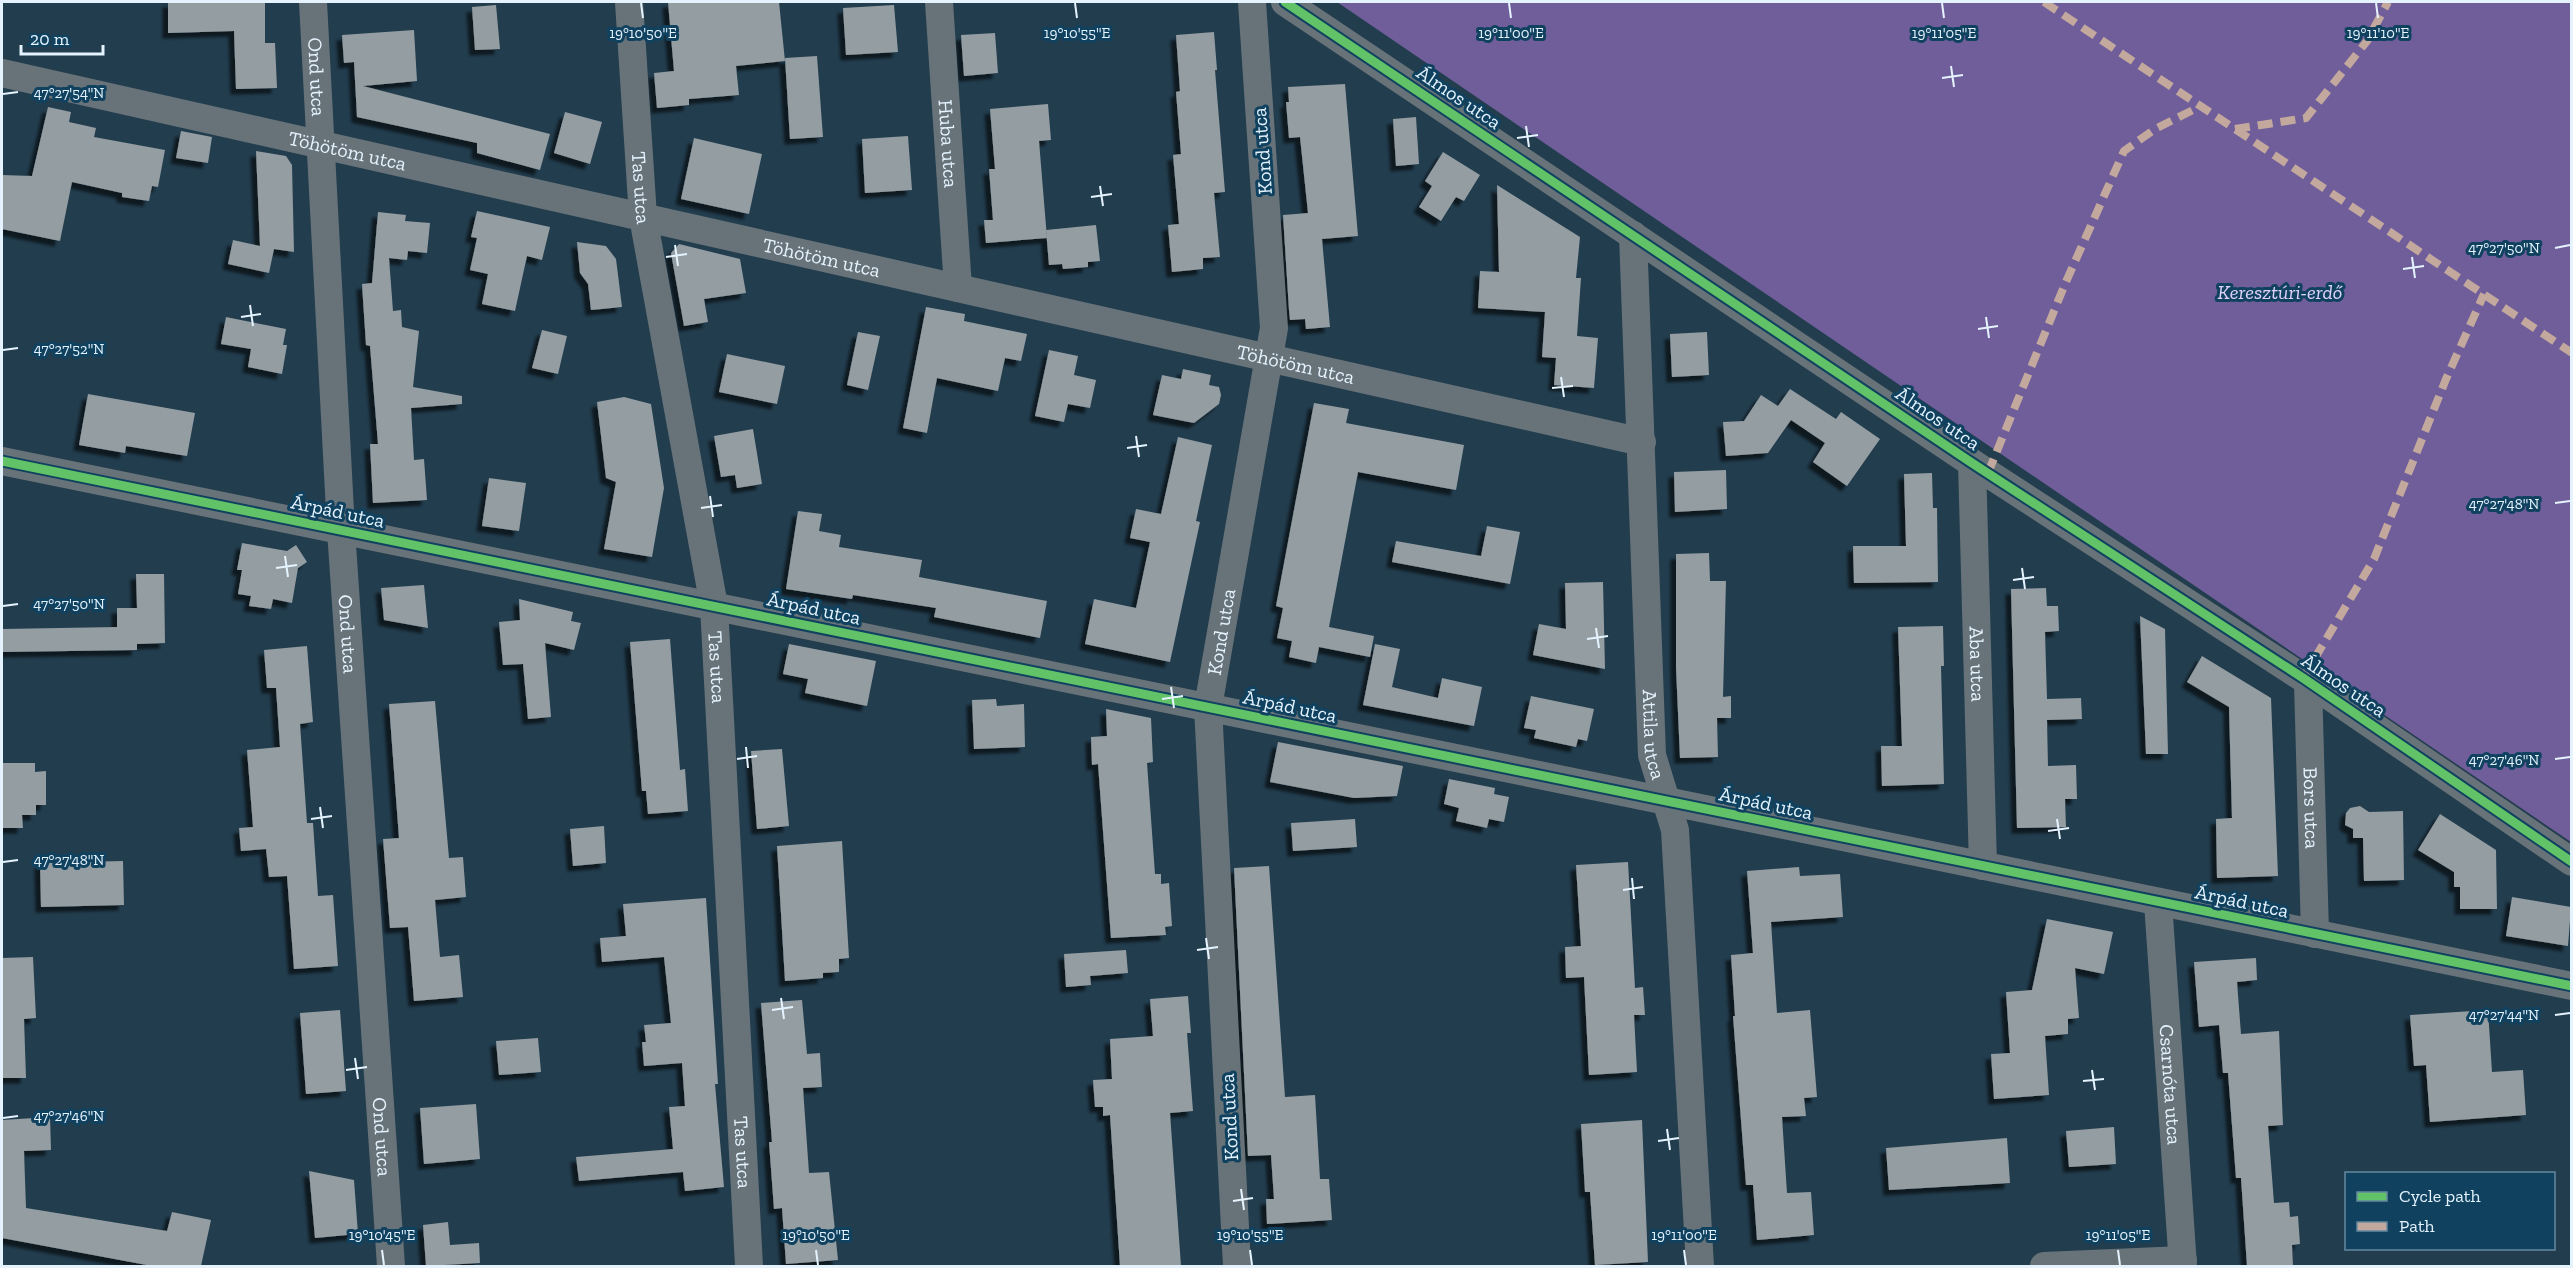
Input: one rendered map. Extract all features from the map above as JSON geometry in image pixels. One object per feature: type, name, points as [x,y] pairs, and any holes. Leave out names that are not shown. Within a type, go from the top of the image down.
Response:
[{"type":"street","name":"Ond utca","points":[[313,2],[341,530],[391,1266]]},
{"type":"street","name":"Tas utca","points":[[629,2],[643,217],[714,606],[750,1266]]},
{"type":"street","name":"Huba utca","points":[[939,2],[958,288]]},
{"type":"street","name":"Kond utca","points":[[1237,1266],[1208,707],[1274,328],[1252,2]]},
{"type":"street","name":"Álmos utca","points":[[1285,2],[1972,462],[2308,682],[2571,862]]},
{"type":"street","name":"Töhötöm utca","points":[[2,73],[1642,442]]},
{"type":"street","name":"Attila utca","points":[[1633,235],[1652,755],[1664,801],[1675,830],[1700,1266]]},
{"type":"street","name":"Árpád utca","points":[[2,460],[2571,986]]},
{"type":"street","name":"Aba utca","points":[[1972,462],[1983,866]]},
{"type":"street","name":"Bors utca","points":[[2308,682],[2315,934]]},
{"type":"street","name":"Csarnóta utca","points":[[2158,902],[2183,1263]]},
{"type":"street","points":[[2044,1266],[2183,1263]]},
{"type":"green space","name":"Keresztúri-erdő","points":[[1337,2],[2571,2],[2571,842]]},
{"type":"building","points":[[168,2],[265,2],[265,43],[275,43],[277,88],[236,89],[234,31],[168,33]]},
{"type":"building","points":[[668,2],[779,2],[785,61],[736,66],[739,95],[689,99],[689,105],[657,108],[654,73],[674,71]]},
{"type":"building","points":[[496,5],[500,49],[475,50],[472,7]]},
{"type":"building","points":[[894,5],[898,52],[846,55],[843,8]]},
{"type":"building","points":[[414,30],[417,81],[363,86],[550,134],[540,170],[477,153],[477,143],[357,117],[354,62],[344,63],[342,35]]},
{"type":"building","points":[[1214,32],[1225,192],[1214,193],[1220,257],[1203,258],[1203,269],[1172,272],[1168,225],[1179,224],[1173,155],[1181,154],[1176,92],[1180,91],[1176,35]]},
{"type":"building","points":[[995,33],[998,73],[964,76],[961,35]]},
{"type":"building","points":[[817,56],[823,137],[790,139],[785,58]]},
{"type":"building","points":[[1345,84],[1358,236],[1322,239],[1330,327],[1306,329],[1305,319],[1290,320],[1289,310],[1283,215],[1308,213],[1300,137],[1289,138],[1286,102],[1289,102],[1288,87]]},
{"type":"building","points":[[1048,104],[1051,140],[1039,141],[1047,238],[986,243],[984,220],[993,220],[989,169],[995,169],[990,109]]},
{"type":"building","points":[[48,107],[71,112],[69,122],[96,128],[94,137],[165,150],[158,187],[152,186],[149,201],[122,197],[122,193],[72,182],[60,241],[2,229],[2,175],[32,176]]},
{"type":"building","points":[[565,112],[602,122],[590,164],[554,153]]},
{"type":"building","points":[[1416,117],[1419,164],[1396,166],[1393,119]]},
{"type":"building","points":[[181,131],[212,137],[208,163],[176,158]]},
{"type":"building","points":[[908,136],[912,190],[865,193],[862,139]]},
{"type":"building","points":[[694,138],[762,154],[749,214],[681,199]]},
{"type":"building","points":[[256,151],[286,156],[292,165],[294,252],[274,249],[269,273],[228,264],[233,240],[260,246]]},
{"type":"building","points":[[1443,152],[1480,175],[1464,201],[1456,197],[1441,221],[1419,207],[1432,186],[1425,181]]},
{"type":"building","points":[[1497,185],[1580,237],[1576,278],[1581,278],[1577,336],[1598,338],[1594,388],[1554,385],[1556,358],[1542,357],[1545,312],[1478,308],[1480,271],[1499,272]]},
{"type":"building","points":[[477,211],[550,227],[542,260],[527,256],[515,311],[482,304],[488,274],[470,270],[477,238],[471,237]]},
{"type":"building","points":[[378,212],[406,215],[405,221],[430,223],[427,253],[408,251],[407,260],[389,258],[393,311],[401,310],[402,327],[419,331],[413,387],[462,396],[462,404],[411,408],[414,460],[424,459],[427,500],[373,503],[370,444],[378,444],[370,346],[366,345],[362,284],[372,283]]},
{"type":"building","points":[[1096,225],[1100,261],[1088,262],[1088,267],[1063,269],[1062,264],[1049,265],[1046,230]]},
{"type":"building","points":[[577,242],[606,246],[616,259],[622,307],[591,310],[588,284],[580,273]]},
{"type":"building","points":[[679,244],[740,259],[746,293],[704,299],[708,322],[684,326],[671,253]]},
{"type":"building","points":[[926,307],[965,314],[964,321],[1027,334],[1021,361],[1005,358],[998,391],[937,378],[927,433],[903,428]]},
{"type":"building","points":[[226,317],[286,329],[283,345],[287,345],[282,374],[248,367],[251,349],[221,344]]},
{"type":"building","points":[[542,330],[567,336],[558,374],[532,368]]},
{"type":"building","points":[[858,332],[880,336],[868,390],[847,385]]},
{"type":"building","points":[[1707,332],[1709,375],[1672,377],[1670,334]]},
{"type":"building","points":[[1049,350],[1078,356],[1074,375],[1096,380],[1090,408],[1068,404],[1064,422],[1035,416]]},
{"type":"building","points":[[727,354],[785,366],[777,404],[719,392]]},
{"type":"building","points":[[1183,369],[1211,375],[1209,385],[1219,387],[1221,395],[1219,404],[1194,423],[1153,415],[1162,375],[1181,379]]},
{"type":"building","points":[[1790,389],[1836,419],[1841,412],[1880,439],[1847,486],[1813,462],[1825,443],[1791,420],[1768,453],[1726,456],[1723,422],[1744,421],[1761,395],[1778,406]]},
{"type":"building","points":[[88,394],[195,413],[187,456],[126,446],[125,453],[79,445]]},
{"type":"building","points":[[624,397],[651,404],[664,488],[652,557],[604,549],[616,482],[606,478],[597,402]]},
{"type":"building","points":[[1314,403],[1349,409],[1346,423],[1464,445],[1456,490],[1358,472],[1329,627],[1374,636],[1370,657],[1319,647],[1316,663],[1289,657],[1292,641],[1277,638],[1283,608],[1276,606]]},
{"type":"building","points":[[753,429],[762,484],[737,488],[735,475],[721,477],[714,436]]},
{"type":"building","points":[[1178,437],[1212,445],[1196,521],[1200,522],[1170,662],[1085,644],[1094,599],[1136,608],[1150,542],[1130,538],[1136,509],[1161,514]]},
{"type":"building","points":[[1726,470],[1727,509],[1675,512],[1674,472]]},
{"type":"building","points":[[1932,473],[1933,508],[1937,508],[1938,582],[1854,583],[1853,546],[1906,546],[1904,474]]},
{"type":"building","points":[[489,478],[526,483],[519,531],[482,526]]},
{"type":"building","points":[[798,511],[822,514],[819,531],[841,535],[839,547],[922,560],[919,577],[1047,601],[1040,638],[934,617],[936,608],[853,595],[852,599],[786,589]]},
{"type":"building","points":[[1487,526],[1520,532],[1510,584],[1392,562],[1396,541],[1481,556]]},
{"type":"building","points":[[242,543],[287,551],[296,545],[307,562],[298,568],[292,603],[273,599],[271,609],[249,606],[251,596],[238,594],[242,570],[237,570]]},
{"type":"building","points":[[1709,553],[1710,581],[1726,581],[1723,697],[1731,696],[1731,718],[1717,718],[1718,757],[1680,758],[1676,667],[1676,554]]},
{"type":"building","points":[[136,574],[164,574],[165,643],[137,644],[137,650],[2,652],[2,629],[117,627],[117,608],[137,608]]},
{"type":"building","points":[[1603,582],[1605,669],[1533,655],[1539,624],[1566,629],[1565,583]]},
{"type":"building","points":[[424,585],[428,628],[384,620],[381,588]]},
{"type":"building","points":[[2046,588],[2047,606],[2058,606],[2059,631],[2045,632],[2047,699],[2081,698],[2082,719],[2047,720],[2048,766],[2076,765],[2077,799],[2065,799],[2066,827],[2017,828],[2011,589]]},
{"type":"building","points":[[519,599],[573,612],[571,621],[581,623],[574,650],[545,643],[551,717],[528,719],[523,664],[503,665],[499,622],[520,620]]},
{"type":"building","points":[[2140,616],[2165,629],[2168,754],[2146,754]]},
{"type":"building","points":[[1943,626],[1944,666],[1941,666],[1944,784],[1882,786],[1881,746],[1902,746],[1898,627]]},
{"type":"building","points":[[670,639],[680,770],[685,769],[688,811],[648,814],[646,791],[642,791],[630,642]]},
{"type":"building","points":[[789,644],[876,661],[867,706],[805,693],[808,679],[783,674]]},
{"type":"building","points":[[1375,644],[1400,649],[1392,687],[1438,698],[1442,678],[1482,687],[1474,726],[1363,705]]},
{"type":"building","points":[[307,646],[313,722],[300,724],[307,823],[313,823],[318,896],[333,895],[338,966],[294,969],[287,876],[269,877],[266,849],[241,851],[239,828],[253,827],[247,750],[280,747],[276,688],[267,688],[264,650]]},
{"type":"building","points":[[2202,656],[2271,698],[2278,876],[2217,878],[2216,819],[2232,818],[2229,707],[2187,682]]},
{"type":"building","points":[[1531,696],[1594,709],[1587,741],[1578,739],[1576,747],[1534,738],[1536,730],[1524,728]]},
{"type":"building","points":[[996,699],[997,706],[1024,704],[1025,747],[974,749],[972,700]]},
{"type":"building","points":[[435,701],[449,858],[463,857],[466,897],[435,900],[440,957],[459,955],[463,997],[414,1001],[408,927],[390,928],[383,839],[399,838],[389,704]]},
{"type":"building","points":[[1106,709],[1151,718],[1153,762],[1147,763],[1155,874],[1161,874],[1161,884],[1169,883],[1172,926],[1165,927],[1166,935],[1111,938],[1098,764],[1092,765],[1091,737],[1107,736]]},
{"type":"building","points":[[1278,742],[1403,766],[1397,796],[1354,798],[1270,782]]},
{"type":"building","points":[[782,749],[789,826],[757,829],[751,751]]},
{"type":"building","points":[[2,763],[35,763],[35,772],[46,771],[46,805],[36,805],[36,815],[22,815],[23,828],[2,828]]},
{"type":"building","points":[[1449,779],[1495,788],[1494,794],[1509,797],[1504,822],[1489,819],[1487,828],[1456,821],[1459,808],[1444,804]]},
{"type":"building","points":[[2360,806],[2369,812],[2403,811],[2404,880],[2364,881],[2363,838],[2353,838],[2353,829],[2345,825],[2346,813],[2350,808]]},
{"type":"building","points":[[2440,814],[2496,850],[2497,909],[2460,909],[2460,887],[2454,887],[2454,872],[2418,850]]},
{"type":"building","points":[[1355,819],[1357,847],[1293,851],[1291,823]]},
{"type":"building","points":[[604,826],[606,863],[573,866],[570,829]]},
{"type":"building","points":[[842,841],[849,958],[839,959],[839,972],[823,973],[823,978],[785,981],[777,846]]},
{"type":"building","points":[[123,861],[124,905],[41,907],[40,863]]},
{"type":"building","points":[[1628,862],[1635,988],[1643,987],[1645,1015],[1634,1015],[1637,1072],[1589,1075],[1584,977],[1566,978],[1565,947],[1581,946],[1576,865]]},
{"type":"building","points":[[1269,866],[1285,1097],[1315,1095],[1320,1179],[1329,1179],[1332,1220],[1267,1224],[1266,1199],[1274,1199],[1271,1155],[1248,1156],[1234,868]]},
{"type":"building","points":[[1799,867],[1800,876],[1840,874],[1843,917],[1771,922],[1777,1013],[1810,1010],[1817,1097],[1804,1098],[1806,1116],[1782,1117],[1787,1193],[1811,1192],[1814,1235],[1757,1240],[1753,1185],[1746,1185],[1733,1016],[1735,1016],[1731,955],[1753,953],[1747,871]]},
{"type":"building","points":[[2512,897],[2571,907],[2568,946],[2506,936]]},
{"type":"building","points":[[706,898],[718,1084],[715,1084],[724,1187],[685,1191],[683,1172],[579,1181],[576,1157],[673,1149],[669,1107],[685,1106],[682,1063],[644,1066],[642,1042],[646,1042],[644,1025],[671,1023],[664,957],[602,962],[600,938],[626,936],[623,904]]},
{"type":"building","points":[[2047,919],[2113,932],[2104,974],[2075,968],[2079,1018],[2068,1019],[2068,1034],[2045,1036],[2049,1095],[1994,1099],[1991,1054],[2010,1053],[2006,992],[2032,990]]},
{"type":"building","points":[[1126,950],[1128,973],[1090,976],[1091,985],[1066,987],[1064,954]]},
{"type":"building","points":[[33,957],[36,1018],[24,1019],[26,1078],[2,1078],[2,958]]},
{"type":"building","points":[[2256,958],[2257,980],[2237,982],[2241,1034],[2279,1031],[2283,1125],[2268,1126],[2274,1203],[2289,1202],[2290,1217],[2298,1216],[2300,1244],[2292,1245],[2293,1266],[2247,1266],[2241,1178],[2236,1178],[2228,1073],[2223,1073],[2219,1025],[2199,1027],[2194,962]]},
{"type":"building","points":[[1188,996],[1191,1033],[1187,1033],[1193,1111],[1170,1113],[1181,1266],[1120,1266],[1110,1115],[1103,1116],[1103,1107],[1095,1107],[1093,1080],[1112,1079],[1110,1039],[1153,1036],[1150,999]]},
{"type":"building","points":[[802,1000],[807,1054],[820,1053],[822,1087],[803,1088],[809,1173],[829,1172],[838,1260],[786,1264],[782,1208],[774,1209],[769,1142],[772,1142],[761,1003]]},
{"type":"building","points":[[340,1010],[346,1091],[306,1094],[300,1013]]},
{"type":"building","points":[[2488,1010],[2492,1072],[2523,1070],[2526,1115],[2430,1122],[2426,1065],[2414,1066],[2410,1015]]},
{"type":"building","points":[[538,1038],[541,1072],[499,1075],[496,1041]]},
{"type":"building","points":[[476,1104],[480,1159],[424,1164],[420,1108]]},
{"type":"building","points":[[50,1117],[51,1150],[24,1151],[26,1208],[167,1231],[172,1212],[211,1220],[201,1266],[152,1266],[2,1238],[2,1120]]},
{"type":"building","points":[[1642,1120],[1648,1262],[1595,1265],[1590,1192],[1585,1192],[1581,1124]]},
{"type":"building","points":[[2114,1127],[2116,1164],[2069,1167],[2066,1131]]},
{"type":"building","points":[[2007,1138],[2010,1183],[1889,1190],[1886,1148]]},
{"type":"building","points":[[309,1171],[354,1180],[358,1234],[315,1238]]},
{"type":"building","points":[[448,1222],[450,1245],[479,1243],[480,1263],[426,1266],[423,1225]]},
{"type":"marked path","points":[[2044,2],[2572,353]]},
{"type":"marked path","points":[[2235,129],[2306,118],[2367,41],[2388,2]]},
{"type":"marked path","points":[[1988,473],[2065,284],[2124,151],[2155,129],[2201,106]]},
{"type":"marked path","points":[[2303,678],[2374,559],[2446,379],[2484,294]]},
{"type":"cycle path","points":[[1285,2],[1972,463],[2303,678],[2572,862]]},
{"type":"cycle path","points":[[2,461],[2572,986]]}]
